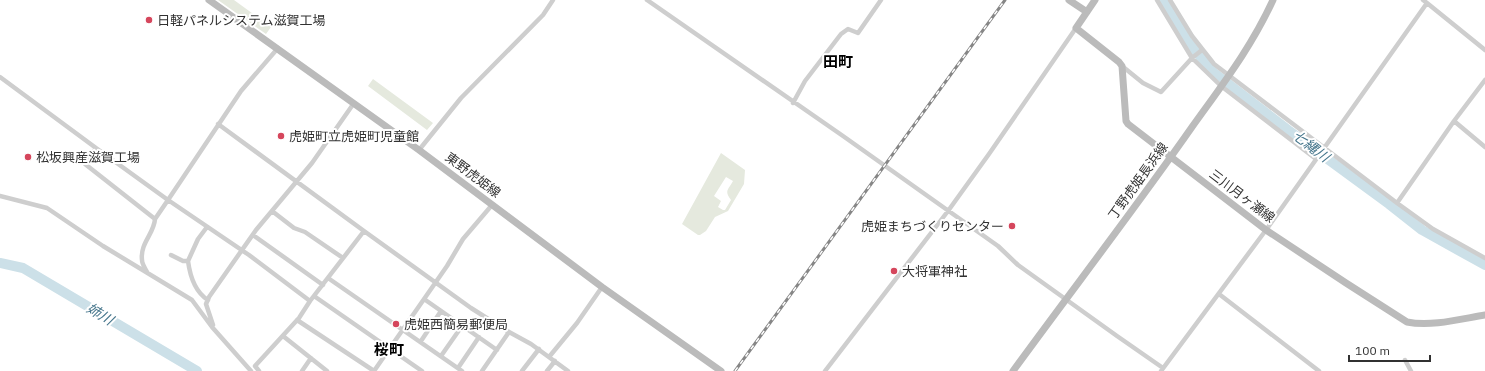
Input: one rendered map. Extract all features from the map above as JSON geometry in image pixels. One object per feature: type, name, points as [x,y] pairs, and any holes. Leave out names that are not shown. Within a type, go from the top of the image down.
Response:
[{"type":"main road","name":"東野虎姫線","points":[[209,0],[419,150],[602,287],[717,370]]},
{"type":"main road","points":[[1069,0],[1087,12]]},
{"type":"main road","points":[[1095,0],[1076,28],[1122,66]]},
{"type":"main road","name":"丁野虎姫長浜線","points":[[1013,371],[1171,158],[1221,85],[1246,52],[1260,28],[1273,0]]},
{"type":"main road","name":"三川月ヶ瀬線","points":[[1122,66],[1126,121],[1128,124],[1266,230],[1407,322],[1417,324],[1485,315]]},
{"type":"street","points":[[419,150],[461,98],[543,15],[553,0]]},
{"type":"street","points":[[647,0],[998,246],[1010,259],[1162,370],[1266,230],[1425,2],[1485,50]]},
{"type":"street","points":[[793,103],[805,81],[841,34],[848,29],[858,33],[881,0]]},
{"type":"street","points":[[1157,0],[1192,58],[1221,85],[1316,159]]},
{"type":"street","points":[[1170,0],[1192,36],[1214,64],[1300,131],[1324,147],[1433,229],[1485,258]]},
{"type":"street","points":[[825,371],[948,211],[1076,28]]},
{"type":"street","points":[[146,272],[142,262],[142,252],[144,242],[155,223],[155,219],[241,91],[278,48]]},
{"type":"street","points":[[1122,66],[1143,83],[1161,92],[1192,58],[1202,50]]},
{"type":"street","points":[[0,77],[96,148],[168,200],[243,251],[310,301]]},
{"type":"street","points":[[1397,203],[1454,121],[1485,80]]},
{"type":"street","points":[[214,329],[206,304],[208,300],[223,276],[243,251],[253,235],[297,182],[354,103]]},
{"type":"street","points":[[1454,121],[1485,146]]},
{"type":"street","points":[[218,124],[364,232],[471,308],[539,350],[568,371]]},
{"type":"street","points":[[96,148],[85,164],[155,219]]},
{"type":"street","points":[[0,196],[47,208],[103,246],[192,300],[214,329],[251,371]]},
{"type":"street","points":[[297,320],[374,371],[404,330],[463,239],[492,205]]},
{"type":"street","points":[[272,211],[294,228],[305,232],[343,258]]},
{"type":"street","points":[[207,227],[198,239],[188,261],[192,281],[202,297],[208,300]]},
{"type":"street","points":[[259,371],[255,366],[297,320],[364,232]]},
{"type":"street","points":[[253,235],[323,285]]},
{"type":"street","points":[[171,255],[184,261],[188,261]]},
{"type":"street","points":[[328,278],[460,369],[479,337]]},
{"type":"street","points":[[549,358],[577,323],[602,287]]},
{"type":"street","points":[[1219,294],[1319,371]]},
{"type":"street","points":[[314,296],[422,371]]},
{"type":"street","points":[[424,300],[497,350]]},
{"type":"street","points":[[420,341],[441,311]]},
{"type":"street","points":[[441,356],[462,326]]},
{"type":"street","points":[[482,371],[509,332]]},
{"type":"street","points":[[283,336],[327,371]]},
{"type":"street","points":[[522,371],[539,350]]},
{"type":"street","points":[[302,371],[311,358]]},
{"type":"street","points":[[1405,360],[1411,371]]},
{"type":"street","points":[[547,371],[554,361]]},
{"type":"shaded area","points":[[218,0],[234,0],[271,27],[266,34]]},
{"type":"shaded area","points":[[373,79],[433,123],[427,130],[368,86]]},
{"type":"shaded area","points":[[721,153],[745,170],[744,184],[728,211],[715,217],[706,231],[698,235],[682,224]],"holes":[[[726,177],[733,181],[727,192],[731,200],[725,210],[723,210],[718,207],[721,201],[714,196]]]},
{"type":"waterway","name":"七縄川","points":[[1163,0],[1188,42],[1214,73],[1422,230],[1485,265]]},
{"type":"waterway","name":"姉川","points":[[0,263],[23,268],[197,371]]},
{"type":"railway","points":[[735,371],[1005,0]]},
{"type":"place","name":"日軽パネルシステム滋賀工場","points":[[149,20]]},
{"type":"place","name":"虎姫町立虎姫町児童館","points":[[281,136]]},
{"type":"place","name":"松坂興産滋賀工場","points":[[28,157]]},
{"type":"place","name":"虎姫まちづくりセンター","points":[[1012,226]]},
{"type":"place","name":"大将軍神社","points":[[894,271]]},
{"type":"place","name":"虎姫西簡易郵便局","points":[[396,324]]},
{"type":"district","name":"田町","points":[[838,61]]},
{"type":"district","name":"桜町","points":[[389,349]]}]
